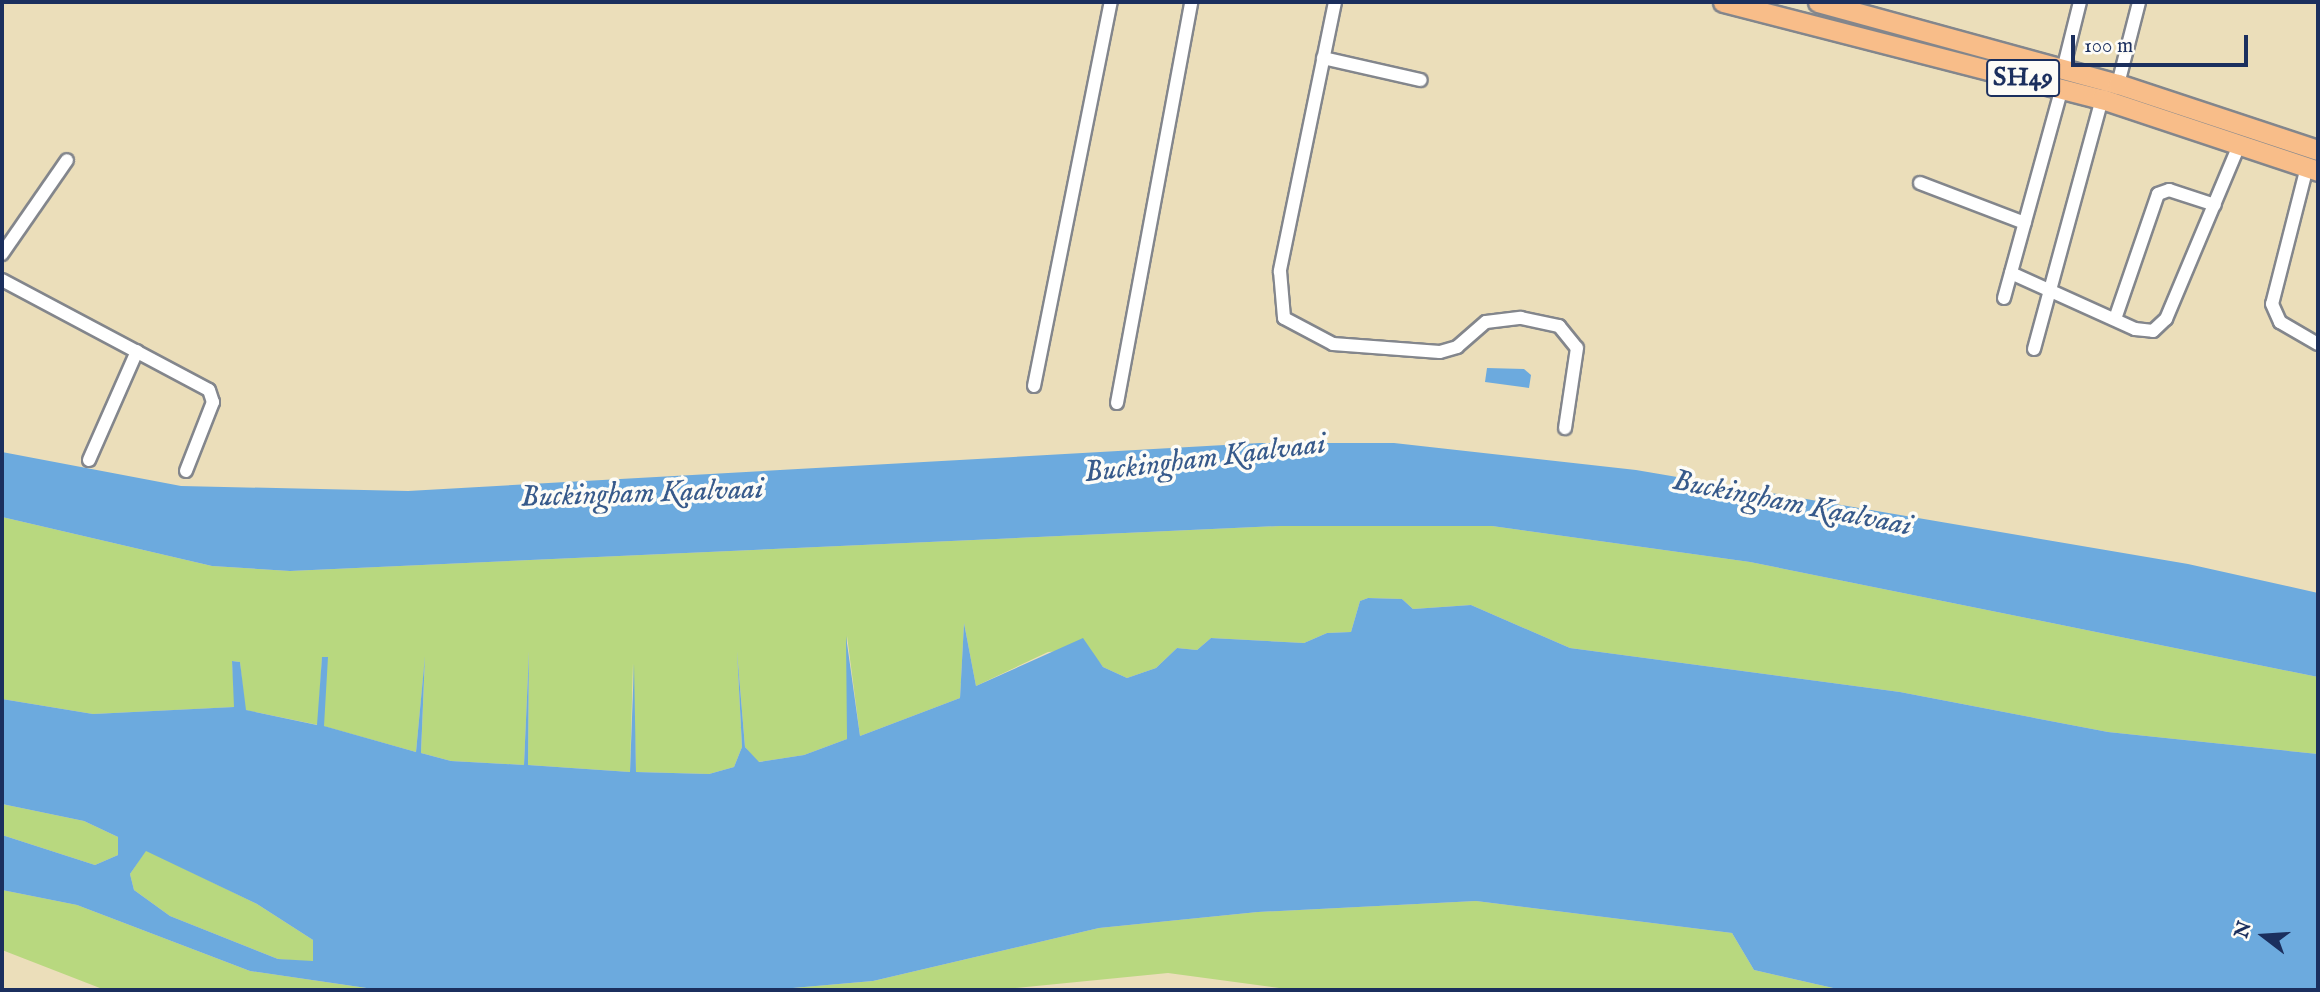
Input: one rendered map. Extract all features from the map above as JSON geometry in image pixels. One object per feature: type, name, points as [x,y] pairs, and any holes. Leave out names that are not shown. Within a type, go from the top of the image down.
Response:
[{"type":"main road","name":"SH49","points":[[1723,2],[2062,79],[2118,84],[2315,163]]},
{"type":"main road","name":"SH49","points":[[1818,2],[2062,79],[2102,99],[2240,143],[2315,163]]},
{"type":"street","points":[[1034,386],[1111,2]]},
{"type":"street","points":[[1117,403],[1191,2]]},
{"type":"street","points":[[1335,2],[1280,271],[1284,318],[1333,344],[1440,352],[1495,320],[1559,326],[1577,348],[1565,428]]},
{"type":"street","points":[[2004,298],[2080,2]]},
{"type":"street","points":[[2118,84],[2139,2]]},
{"type":"street","points":[[1324,58],[1421,80]]},
{"type":"street","points":[[2034,349],[2102,99]]},
{"type":"street","points":[[2011,273],[2116,316],[2146,332],[2162,326],[2240,143]]},
{"type":"street","points":[[2,254],[67,160]]},
{"type":"street","points":[[2315,163],[2272,304],[2280,322],[2318,344]]},
{"type":"street","points":[[1920,183],[2025,223]]},
{"type":"street","points":[[2116,316],[2158,194],[2169,190],[2214,205]]},
{"type":"street","points":[[2,280],[209,390],[213,402],[186,471]]},
{"type":"street","points":[[89,460],[137,351]]},
{"type":"green space","points":[[2,517],[212,566],[290,571],[1280,526],[1492,526],[1750,562],[2318,677],[2318,754],[2108,732],[1900,692],[1570,648],[1471,605],[1413,609],[1402,599],[1368,598],[1360,601],[1351,632],[1327,633],[1304,643],[1211,638],[1197,650],[1177,648],[1156,668],[1127,678],[1103,667],[1089,649],[1048,652],[976,686],[964,623],[960,698],[860,736],[847,636],[847,739],[804,755],[758,762],[745,747],[737,651],[742,747],[734,767],[709,774],[636,772],[633,663],[630,772],[528,765],[529,651],[524,765],[451,761],[421,753],[425,657],[416,752],[323,726],[327,658],[322,658],[318,725],[245,710],[240,662],[232,661],[235,707],[93,714],[2,699]]},
{"type":"green space","points":[[2,804],[84,821],[118,837],[118,855],[95,865],[2,835]]},
{"type":"green space","points":[[146,850],[257,904],[313,940],[313,962],[278,959],[170,916],[134,890],[130,874]]},
{"type":"green space","points":[[2,890],[77,905],[250,971],[380,990],[105,990],[2,950]]},
{"type":"green space","points":[[1476,901],[1732,933],[1754,970],[1842,990],[1294,990],[1168,973],[996,990],[770,990],[873,981],[1099,928],[1258,912]]},
{"type":"water","points":[[1487,368],[1524,369],[1531,375],[1529,388],[1485,382]]},
{"type":"water","name":"Buckingham Kaalvaai","points":[[1260,443],[1394,443],[1636,470],[2188,564],[2318,593],[2318,677],[1750,562],[1492,526],[1280,526],[290,571],[212,566],[2,517],[2,452],[181,486],[408,491]]},
{"type":"water","points":[[1368,598],[1402,599],[1413,609],[1471,605],[1570,648],[1900,692],[2108,732],[2318,754],[2318,990],[1842,990],[1754,970],[1732,933],[1476,901],[1258,912],[1099,928],[873,981],[770,990],[380,990],[250,971],[77,905],[2,890],[2,835],[95,865],[118,855],[118,837],[84,821],[2,804],[2,699],[93,714],[234,707],[232,661],[240,662],[246,710],[317,725],[322,657],[328,657],[324,726],[416,752],[425,656],[421,753],[451,761],[524,765],[529,651],[528,765],[630,772],[634,663],[636,772],[709,774],[734,767],[742,747],[737,651],[745,747],[759,762],[804,755],[847,739],[846,636],[860,736],[960,698],[964,623],[976,686],[1083,638],[1103,667],[1127,678],[1156,668],[1177,648],[1197,650],[1211,638],[1304,643],[1327,633],[1351,632],[1360,601]],"holes":[[[146,851],[257,904],[313,940],[313,961],[278,959],[170,916],[134,890],[130,874]]]}]
